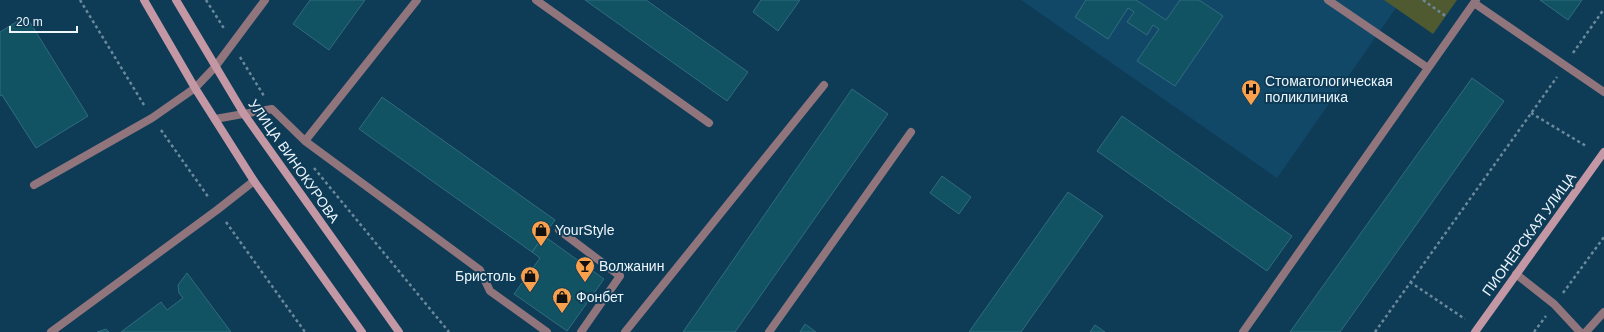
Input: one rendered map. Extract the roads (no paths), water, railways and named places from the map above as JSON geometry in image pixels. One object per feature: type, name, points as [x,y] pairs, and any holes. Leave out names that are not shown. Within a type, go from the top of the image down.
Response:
[{"type":"main road","points":[[144,0],[195,88],[254,181],[362,332]]},
{"type":"main road","name":"УЛИЦА ВИНОКУРОВА","points":[[176,0],[244,114],[399,332]]},
{"type":"main road","name":"ПИОНЕРСКАЯ УЛИЦА","points":[[1476,330],[1604,152]]},
{"type":"lane","points":[[34,185],[152,118],[195,88],[215,67],[265,0]]},
{"type":"lane","points":[[305,141],[417,0]]},
{"type":"lane","points":[[536,0],[710,124]]},
{"type":"lane","points":[[1328,0],[1428,68]]},
{"type":"lane","points":[[1243,332],[1475,2],[1604,92]]},
{"type":"lane","points":[[625,332],[824,85]]},
{"type":"lane","points":[[215,119],[272,109],[305,141],[480,270],[490,291],[547,332]]},
{"type":"lane","points":[[769,332],[910,132]]},
{"type":"lane","points":[[51,332],[254,181]]},
{"type":"lane","points":[[559,230],[620,276],[581,332]]},
{"type":"lane","points":[[1516,274],[1554,304],[1580,332]]},
{"type":"lane","points":[[1586,332],[1604,312]]},
{"type":"place","name":"Cтоматологическая поликлиника","points":[[1251,106]]},
{"type":"place","name":"YourStyle","points":[[541,247]]},
{"type":"place","name":"Волжанин","points":[[585,283]]},
{"type":"place","name":"Бристоль","points":[[530,293]]},
{"type":"place","name":"Фонбет","points":[[562,314]]}]
